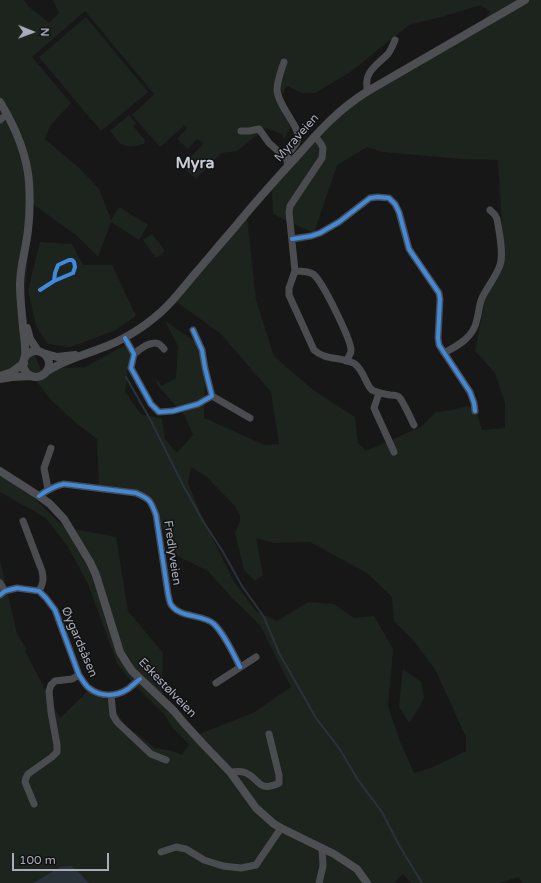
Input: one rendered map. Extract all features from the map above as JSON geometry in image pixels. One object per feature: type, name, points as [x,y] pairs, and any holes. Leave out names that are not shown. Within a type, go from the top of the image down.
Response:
[{"type":"main road","name":"Myraveien","points":[[46,372],[55,366],[125,338],[148,322],[176,297],[287,162],[355,98],[525,0]]},
{"type":"main road","points":[[0,102],[18,137],[25,158],[29,180],[30,206],[28,232],[22,261],[20,284],[26,349],[24,368],[28,374],[32,376]]},
{"type":"main road","points":[[0,380],[12,377],[38,377],[46,372],[48,368],[49,362],[46,356],[40,352],[30,339],[22,308]]},
{"type":"main road","points":[[0,376],[12,372],[29,354],[33,352],[40,352]]},
{"type":"main road","name":"Myraveien","points":[[40,352],[57,357],[84,354]]},
{"type":"main road","name":"Eskestølveien","points":[[0,471],[50,504],[64,518],[96,575],[101,587],[120,652],[132,671],[174,711],[230,772],[256,808],[274,824],[334,854],[357,869],[367,883]]},
{"type":"street","points":[[368,91],[366,87],[367,76],[388,53],[395,40]]},
{"type":"street","points":[[284,62],[278,83],[278,95],[280,103],[298,135],[297,141],[289,152],[287,162]]},
{"type":"street","points":[[0,120],[7,114]]},
{"type":"street","points":[[241,131],[259,130],[287,162]]},
{"type":"street","points":[[314,136],[322,144],[322,158],[290,206],[289,212],[295,271],[289,288],[289,296],[314,350],[318,354],[354,364],[359,368],[371,389],[379,393],[395,395],[400,398],[414,425]]},
{"type":"street","points":[[292,238],[312,236],[320,233],[339,222],[370,198],[389,198],[395,204],[399,212],[409,249],[439,293],[439,345],[470,392],[475,411]]},
{"type":"street","points":[[444,354],[459,346],[475,328],[482,298],[500,265],[500,232],[497,219],[490,210]]},
{"type":"street","points":[[295,271],[308,272],[314,275],[320,282],[332,304],[350,344],[351,351],[346,361]]},
{"type":"street","points":[[193,330],[202,350],[212,396],[250,418]]},
{"type":"street","points":[[125,338],[134,354]]},
{"type":"street","points":[[164,348],[157,343],[152,343],[141,348],[134,354],[131,368],[151,404],[159,412],[173,411],[198,404],[212,396]]},
{"type":"street","points":[[379,393],[374,408],[394,452]]},
{"type":"street","points":[[48,489],[44,468],[51,448]]},
{"type":"street","name":"Fredlyveien","points":[[39,496],[56,485],[64,484],[136,494],[146,498],[152,505],[156,515],[171,605],[188,615],[204,619],[213,624],[222,635],[240,667]]},
{"type":"street","points":[[0,583],[2,593],[17,588],[39,591],[43,584],[44,578],[42,571],[23,521]]},
{"type":"street","name":"Øygardsåsen","points":[[39,591],[54,610],[80,675],[89,688],[104,695],[111,695]]},
{"type":"street","points":[[216,684],[256,657]]},
{"type":"street","name":"Øygardsåsen","points":[[34,804],[25,782],[26,778],[28,774],[57,752],[49,691],[51,685],[55,681],[72,679],[80,675]]},
{"type":"street","points":[[140,679],[128,690],[111,695],[113,715],[117,722],[151,754],[166,760]]},
{"type":"street","points":[[230,772],[240,771],[247,773],[262,786],[271,787],[278,783],[279,775],[269,734]]},
{"type":"street","points":[[161,852],[176,847],[186,849],[204,860],[223,866],[241,868],[256,865],[281,828]]},
{"type":"street","points":[[319,883],[323,866],[322,848]]},
{"type":"shaded area","points":[[0,0],[24,0],[28,6],[49,23],[59,13],[53,0],[541,0],[541,883],[523,883],[518,877],[500,883],[411,883],[403,874],[394,883],[89,883],[77,870],[60,867],[33,883],[0,883],[0,560],[17,634],[27,650],[25,651],[60,718],[90,689],[110,701],[127,729],[136,733],[155,748],[173,751],[182,755],[189,744],[173,728],[165,715],[129,679],[117,663],[88,584],[68,547],[46,518],[0,492],[0,475],[32,496],[64,527],[116,537],[128,611],[163,653],[162,698],[194,736],[253,713],[291,687],[260,625],[231,597],[208,571],[173,554],[159,518],[142,498],[99,490],[97,439],[75,422],[52,401],[29,372],[0,377]],"holes":[[[481,5],[490,12],[478,27],[350,105],[289,159],[272,191],[273,214],[314,233],[337,165],[367,147],[383,152],[462,159],[498,160],[504,259],[485,300],[475,351],[495,373],[505,403],[505,428],[482,430],[477,413],[468,406],[436,412],[421,427],[366,451],[358,443],[355,417],[313,390],[274,356],[256,300],[247,218],[171,306],[178,303],[220,333],[271,392],[279,444],[265,445],[204,418],[205,377],[197,343],[165,321],[178,346],[176,378],[162,386],[155,378],[159,387],[185,416],[193,435],[177,453],[165,439],[162,419],[141,414],[125,392],[130,353],[127,344],[85,367],[41,369],[33,353],[24,304],[33,204],[76,235],[98,257],[111,222],[139,240],[148,225],[119,207],[111,220],[99,189],[78,167],[45,139],[50,126],[71,103],[32,57],[85,11],[154,94],[132,115],[160,147],[184,126],[182,123],[187,128],[177,139],[188,149],[197,139],[204,143],[182,166],[196,179],[221,153],[237,151],[266,128],[282,134],[284,139],[290,128],[281,97],[287,86],[302,93],[315,93],[349,73],[409,25]],[[191,467],[206,476],[235,506],[240,516],[240,521],[235,533],[244,570],[255,581],[263,575],[256,538],[274,543],[310,542],[367,573],[392,597],[394,621],[412,639],[435,669],[466,737],[466,751],[431,768],[414,773],[400,741],[388,706],[393,649],[374,616],[354,618],[334,604],[308,602],[277,621],[257,612],[234,582],[201,515],[188,483]]]},
{"type":"shaded area","points":[[86,17],[148,92],[101,131],[39,57]]},
{"type":"shaded area","points":[[129,115],[136,123],[133,126],[145,140],[144,144],[132,146],[123,145],[110,131]]},
{"type":"shaded area","points":[[152,234],[165,251],[156,258],[143,240]]},
{"type":"shaded area","points":[[40,242],[72,244],[83,265],[112,265],[136,316],[114,331],[70,347],[48,344],[36,326],[28,290]]},
{"type":"shaded area","points":[[403,669],[421,682],[424,697],[421,705],[409,723],[399,707]]},
{"type":"shaded area","points":[[71,866],[77,870],[89,883],[33,883],[60,867]]},
{"type":"waterway","points":[[126,377],[150,419],[203,521],[223,552],[242,586],[264,617],[279,653],[316,718],[339,748],[358,780],[382,812],[399,845],[422,883]]},
{"type":"cycle path","points":[[292,239],[320,233],[339,222],[370,198],[389,198],[395,204],[399,212],[409,249],[439,293],[439,345],[470,392],[475,411]]},
{"type":"cycle path","points":[[40,290],[54,281],[73,273],[75,267],[72,260],[58,265],[54,281]]},
{"type":"cycle path","points":[[125,338],[134,354],[131,368],[151,404],[159,412],[173,411],[198,404],[212,396],[202,350],[193,330]]},
{"type":"cycle path","points":[[39,496],[51,488],[64,484],[136,493],[147,499],[151,503],[156,515],[171,605],[176,610],[204,619],[214,624],[232,650],[240,667]]},
{"type":"cycle path","points":[[0,595],[5,591],[17,588],[39,591],[46,598],[55,610],[79,675],[86,685],[93,691],[113,695],[123,692],[140,679]]},
{"type":"district","name":"Myra","points":[[195,164]]}]
